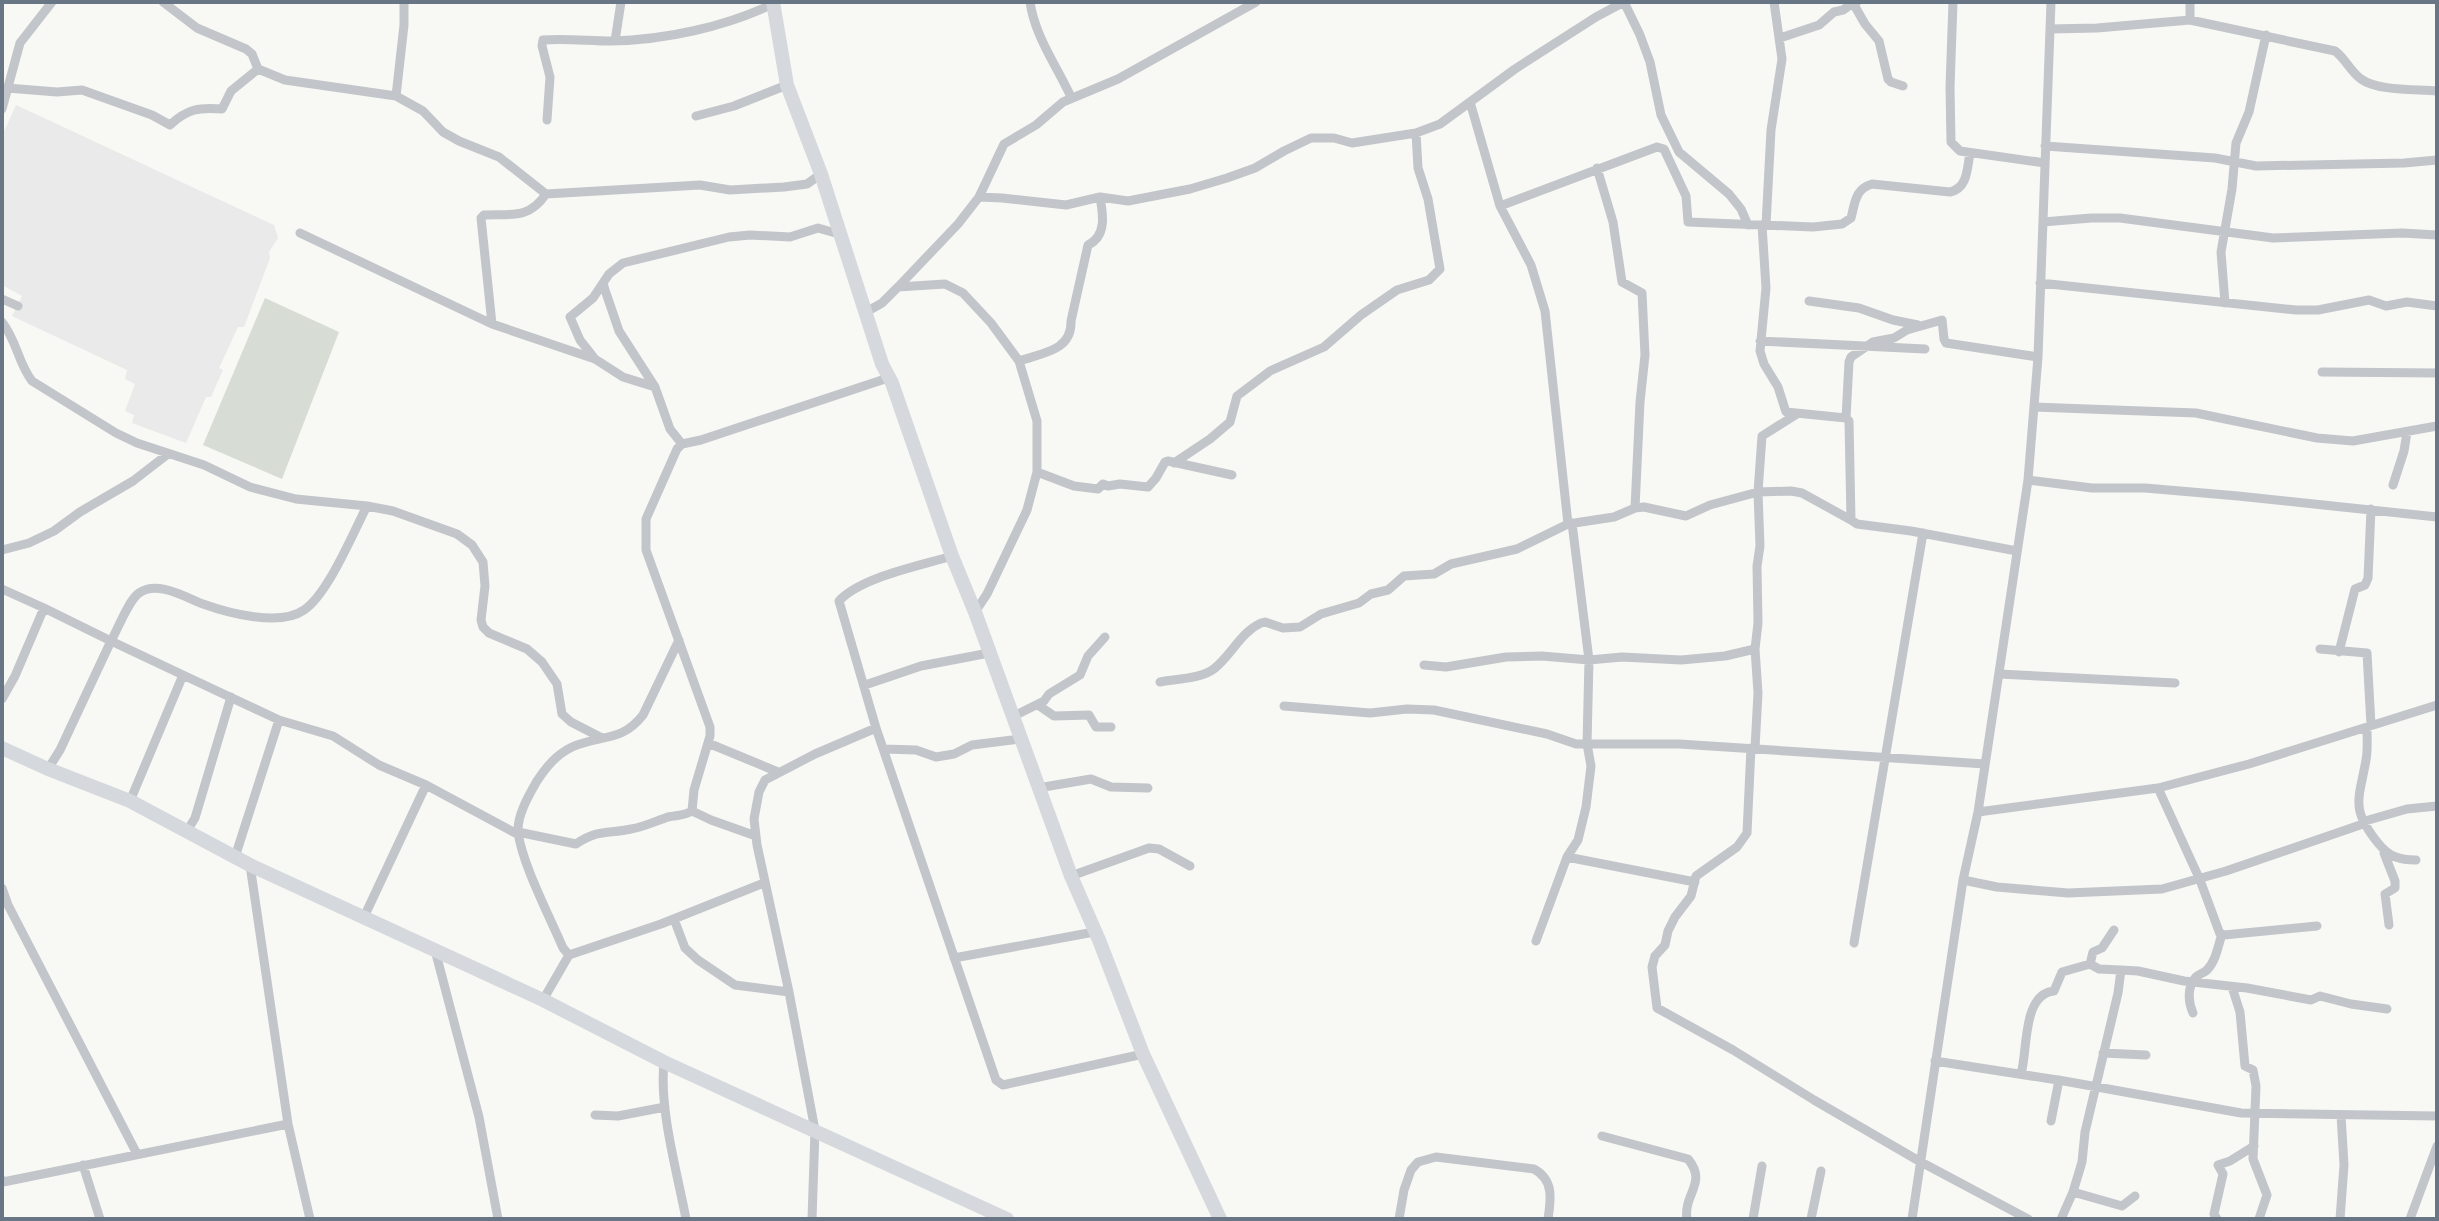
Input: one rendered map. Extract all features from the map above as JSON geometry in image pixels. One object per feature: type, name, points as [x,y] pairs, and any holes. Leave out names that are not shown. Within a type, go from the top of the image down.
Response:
[{"type":"street","points":[[2,109],[20,43],[52,2]]},
{"type":"street","points":[[163,2],[197,28],[246,49],[252,54],[258,69],[285,80],[396,96],[423,111],[443,132],[499,157],[546,194],[700,185],[730,190],[784,187],[807,184],[821,174]]},
{"type":"street","points":[[396,96],[404,2]]},
{"type":"street","points":[[615,41],[621,2]]},
{"type":"street","points":[[1030,2],[1037,32],[1057,65],[1071,97]]},
{"type":"street","points":[[866,312],[882,303],[958,224],[979,197],[1004,144],[1036,125],[1071,97],[1118,79],[1256,2]]},
{"type":"street","points":[[979,197],[1066,205],[1100,197],[1128,201],[1190,189],[1255,168],[1311,138],[1334,138],[1352,143],[1416,133],[1440,124],[1607,6],[1624,2],[1650,62],[1661,115],[1679,152],[1729,194],[1748,225]]},
{"type":"street","points":[[1774,2],[1780,38],[1781,75],[1769,148],[1764,225],[1766,288],[1760,351],[1788,413],[1846,418]]},
{"type":"street","points":[[1953,2],[1951,142],[1960,151],[2045,163]]},
{"type":"street","points":[[1912,1219],[2028,480],[2038,357],[2051,2]]},
{"type":"street","points":[[2190,2],[2190,20]]},
{"type":"street","points":[[547,120],[550,77],[543,40],[615,41],[683,33],[749,15],[773,3],[787,85],[821,174],[888,378],[952,556],[1071,876],[1143,1054],[1220,1219]]},
{"type":"street","points":[[1780,38],[1819,25],[1834,12],[1855,3],[1865,24],[1879,41],[1888,79],[1903,86]]},
{"type":"street","points":[[2050,29],[2190,20],[2335,51],[2362,80],[2378,86],[2437,91]]},
{"type":"street","points":[[2225,303],[2221,252],[2236,143],[2249,112],[2266,35]]},
{"type":"street","points":[[7,88],[57,92],[82,90],[152,115],[170,125],[183,113],[198,107],[222,109],[231,91],[258,69]]},
{"type":"street","points":[[696,116],[734,106],[787,85]]},
{"type":"street","points":[[1470,102],[1500,206],[1531,265],[1545,311],[1589,660],[1587,744],[1591,766],[1586,807],[1578,840],[1567,857],[1536,941]]},
{"type":"street","points":[[1174,463],[1230,422],[1237,396],[1270,371],[1324,347],[1385,298],[1397,290],[1429,280],[1440,269],[1428,199],[1418,168],[1416,133]]},
{"type":"street","points":[[2045,146],[2215,158],[2256,166],[2437,160]]},
{"type":"street","points":[[1500,206],[1657,147],[1662,148],[1686,196],[1688,222],[1813,227],[1842,224],[1851,218],[1858,193],[1872,184],[1950,192],[1958,190],[1963,185],[1970,153]]},
{"type":"street","points":[[1597,168],[1613,222],[1622,282],[1642,293],[1645,355],[1635,508]]},
{"type":"street","points":[[492,324],[481,218],[484,215],[527,213],[537,207],[546,194]]},
{"type":"street","points":[[1019,361],[1064,345],[1071,332],[1088,245],[1101,234],[1104,216],[1100,197]]},
{"type":"street","points":[[2043,222],[2120,218],[2273,238],[2402,233],[2437,235]]},
{"type":"street","points":[[595,359],[580,340],[570,317],[593,298],[609,274],[623,263],[729,237],[790,237],[818,228],[839,234]]},
{"type":"street","points":[[300,233],[492,324],[595,359],[623,377],[655,387]]},
{"type":"street","points":[[603,283],[619,331],[655,387],[670,429],[682,444]]},
{"type":"street","points":[[2040,283],[2318,310],[2369,300],[2386,306],[2407,302],[2437,306]]},
{"type":"street","points":[[898,287],[945,284],[963,293],[991,323],[1019,361],[1037,421],[1037,472],[1027,510],[987,594],[975,612]]},
{"type":"street","points":[[2,299],[18,306]]},
{"type":"street","points":[[1809,301],[1859,308],[1893,320],[1921,325]]},
{"type":"street","points":[[1851,520],[1849,427],[1846,418],[1849,360],[1873,342],[1894,338],[1921,325],[1942,320],[1946,343],[2038,357]]},
{"type":"street","points":[[2,322],[13,336],[23,370],[32,381],[116,433],[204,465],[250,487],[296,499],[393,511],[457,534],[472,545],[483,562],[483,627],[489,633],[527,649],[542,662],[557,684],[562,714],[602,738]]},
{"type":"street","points":[[1760,341],[1925,349]]},
{"type":"street","points":[[2322,372],[2437,373]]},
{"type":"street","points":[[692,811],[694,790],[710,727],[646,550],[644,533],[646,519],[677,449],[682,444],[888,378]]},
{"type":"street","points":[[2034,407],[2196,413],[2317,438],[2353,441],[2437,426]]},
{"type":"street","points":[[1797,414],[1762,436],[1755,649],[1758,693],[1747,833],[1737,847],[1699,872],[1691,896],[1675,917],[1665,945],[1655,956],[1652,967],[1657,1008],[1919,1161],[2028,1219]]},
{"type":"street","points":[[2393,485],[2407,432]]},
{"type":"street","points":[[2,550],[29,543],[54,531],[133,481],[168,454]]},
{"type":"street","points":[[1037,472],[1074,486],[1098,489],[1103,484],[1148,487],[1165,462],[1232,475]]},
{"type":"street","points":[[2028,480],[2437,517]]},
{"type":"street","points":[[1160,682],[1204,674],[1215,668],[1256,624],[1265,622],[1283,628],[1300,627],[1321,614],[1359,603],[1371,594],[1388,590],[1404,576],[1434,574],[1451,564],[1517,549],[1570,523],[1614,517],[1635,508],[1686,516],[1710,505],[1758,492],[1802,493],[1857,524],[2017,551]]},
{"type":"street","points":[[48,769],[135,597],[147,590],[167,590],[205,605],[261,618],[286,617],[302,612],[322,591],[367,506]]},
{"type":"street","points":[[2339,652],[2355,589],[2365,585],[2368,578],[2371,509]]},
{"type":"street","points":[[1854,943],[1923,533]]},
{"type":"street","points":[[952,556],[868,582],[847,592],[839,601],[876,728],[999,1084],[1143,1054]]},
{"type":"street","points":[[2,589],[279,720],[333,736],[379,765],[426,785],[519,834],[576,844],[607,830],[631,829],[692,811]]},
{"type":"street","points":[[2,699],[44,608]]},
{"type":"street","points":[[1012,717],[1038,705],[1049,694],[1080,675],[1088,656],[1105,637]]},
{"type":"street","points":[[569,955],[563,948],[524,855],[519,834],[523,809],[552,759],[591,739],[622,734],[635,726],[679,640]]},
{"type":"street","points":[[1424,665],[1446,667],[1506,657],[1542,656],[1589,660],[1622,657],[1681,660],[1725,656],[1755,649]]},
{"type":"street","points":[[2320,649],[2367,653],[2369,727],[2358,805],[2363,824],[2383,850],[2395,881],[2395,888],[2385,894],[2389,925]]},
{"type":"street","points":[[865,685],[921,666],[989,653]]},
{"type":"street","points":[[1999,674],[2175,683]]},
{"type":"street","points":[[130,801],[183,675]]},
{"type":"street","points":[[187,831],[195,818],[231,697]]},
{"type":"street","points":[[1038,705],[1054,716],[1089,715],[1096,727],[1111,727]]},
{"type":"street","points":[[1978,812],[2158,788],[2249,764],[2437,705]]},
{"type":"street","points":[[1284,706],[1370,713],[1434,710],[1547,734],[1576,744],[1679,744],[1985,764]]},
{"type":"street","points":[[235,857],[279,720]]},
{"type":"street","points":[[812,1219],[815,1130],[789,992],[764,883],[754,819],[759,792],[765,780],[876,728]]},
{"type":"street","points":[[884,749],[916,750],[936,757],[954,754],[972,745],[1020,739]]},
{"type":"street","points":[[708,743],[778,772]]},
{"type":"street","points":[[2,748],[130,801],[250,865],[543,1000],[664,1062],[1007,1219]]},
{"type":"street","points":[[1038,788],[1091,779],[1111,787],[1148,788]]},
{"type":"street","points":[[364,917],[426,785]]},
{"type":"street","points":[[2158,788],[2222,934]]},
{"type":"street","points":[[1963,880],[1997,887],[2068,893],[2162,889],[2200,880],[2365,821],[2407,809],[2437,806]]},
{"type":"street","points":[[692,811],[756,836]]},
{"type":"street","points":[[1071,876],[1149,848],[1159,849],[1190,866]]},
{"type":"street","points":[[2383,850],[2401,860],[2416,860]]},
{"type":"street","points":[[1567,857],[1695,882]]},
{"type":"street","points":[[250,865],[288,1124],[310,1219]]},
{"type":"street","points":[[543,1000],[569,955],[674,919],[764,883]]},
{"type":"street","points":[[2,888],[137,1154]]},
{"type":"street","points":[[674,919],[685,948],[735,985],[789,992]]},
{"type":"street","points":[[2222,934],[2317,926]]},
{"type":"street","points":[[2090,964],[2093,952],[2102,948],[2114,930]]},
{"type":"street","points":[[954,958],[1094,932]]},
{"type":"street","points":[[2193,1013],[2189,1004],[2193,982],[2195,977],[2207,970],[2222,934]]},
{"type":"street","points":[[435,950],[479,1117],[498,1219]]},
{"type":"street","points":[[2021,1074],[2029,1018],[2036,999],[2044,992],[2054,991],[2062,972],[2090,964],[2099,969],[2138,971],[2311,1000],[2320,996],[2387,1009]]},
{"type":"street","points":[[2061,1219],[2082,1162],[2085,1132],[2121,970]]},
{"type":"street","points":[[2232,987],[2240,1012],[2245,1066],[2253,1070],[2256,1086],[2253,1159],[2267,1195],[2259,1219]]},
{"type":"street","points":[[2103,1053],[2146,1055]]},
{"type":"street","points":[[1935,1061],[2254,1113],[2437,1116]]},
{"type":"street","points":[[664,1062],[665,1107],[686,1219]]},
{"type":"street","points":[[2051,1121],[2059,1080]]},
{"type":"street","points":[[595,1115],[618,1116],[665,1107]]},
{"type":"street","points":[[2340,1219],[2344,1165],[2341,1115]]},
{"type":"street","points":[[2,1181],[288,1124]]},
{"type":"street","points":[[1602,1136],[1688,1159],[1698,1177],[1686,1212],[1687,1219]]},
{"type":"street","points":[[2217,1219],[2214,1214],[2223,1174],[2218,1165],[2254,1146]]},
{"type":"street","points":[[2410,1219],[2437,1146]]},
{"type":"street","points":[[1399,1219],[1411,1170],[1418,1162],[1436,1157],[1534,1169],[1544,1175],[1550,1185],[1548,1219]]},
{"type":"street","points":[[83,1165],[100,1219]]},
{"type":"street","points":[[1753,1219],[1762,1166]]},
{"type":"street","points":[[1811,1219],[1821,1171]]},
{"type":"street","points":[[2073,1192],[2122,1206],[2135,1196]]},
{"type":"shaded area","points":[[16,105],[274,225],[278,238],[269,252],[270,258],[244,327],[238,327],[219,368],[223,370],[211,397],[206,397],[186,443],[132,423],[134,415],[125,411],[135,384],[125,379],[127,370],[12,316],[22,296],[2,285],[2,136]]},
{"type":"shaded area","points":[[265,298],[339,332],[282,479],[203,445]]}]
